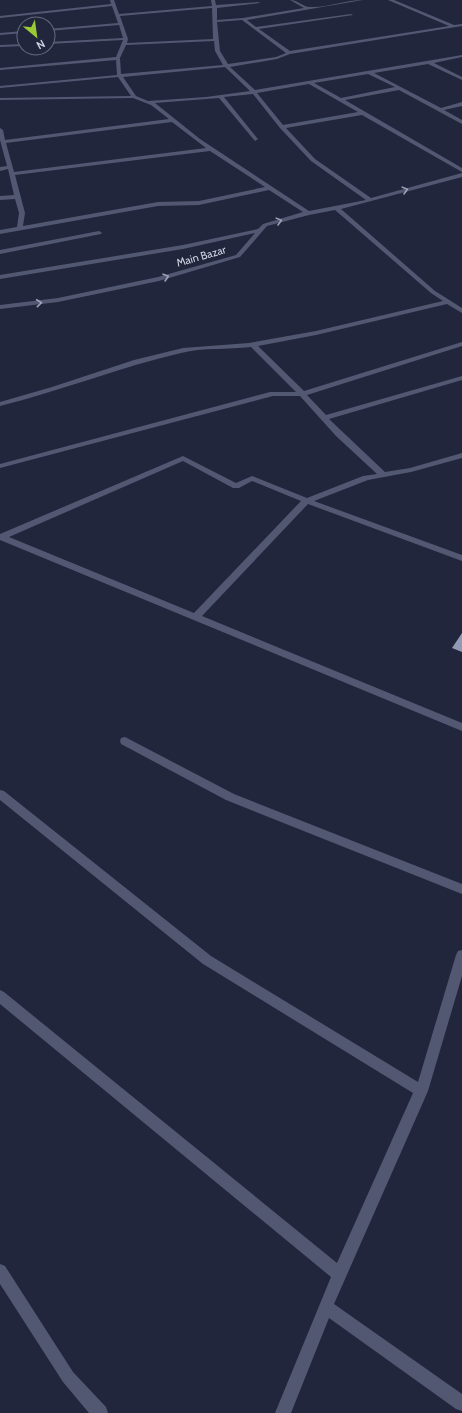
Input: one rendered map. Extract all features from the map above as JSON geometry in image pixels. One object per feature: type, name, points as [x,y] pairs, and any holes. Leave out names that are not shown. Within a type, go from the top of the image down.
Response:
[{"type":"street","points":[[213,0],[215,7],[216,45],[220,57],[226,66],[254,92],[282,127],[313,160],[370,200]]},
{"type":"street","points":[[292,0],[308,9]]},
{"type":"street","points":[[215,20],[243,19],[361,0]]},
{"type":"street","points":[[390,0],[423,15],[431,15],[453,26]]},
{"type":"street","points":[[0,18],[113,3],[121,24],[125,42],[118,58],[119,75],[134,96]]},
{"type":"street","points":[[118,15],[258,3]]},
{"type":"street","points":[[255,28],[351,15]]},
{"type":"street","points":[[243,19],[289,53]]},
{"type":"street","points":[[56,29],[121,24]]},
{"type":"street","points":[[0,87],[226,66],[277,58],[289,53],[462,25]]},
{"type":"street","points":[[0,34],[16,33]]},
{"type":"street","points":[[56,43],[216,40]]},
{"type":"street","points":[[0,46],[16,45]]},
{"type":"street","points":[[148,102],[254,92],[462,56]]},
{"type":"street","points":[[0,70],[118,58]]},
{"type":"street","points":[[428,62],[462,79]]},
{"type":"street","points":[[368,72],[462,122]]},
{"type":"street","points":[[309,82],[462,170]]},
{"type":"street","points":[[339,100],[400,88]]},
{"type":"street","points":[[0,100],[134,96],[153,104],[211,149],[308,213]]},
{"type":"street","points":[[220,96],[256,139]]},
{"type":"street","points":[[440,110],[462,104]]},
{"type":"street","points":[[282,127],[362,112]]},
{"type":"street","points":[[3,144],[172,120]]},
{"type":"street","points":[[0,130],[22,213],[20,228]]},
{"type":"street","points":[[12,174],[211,149]]},
{"type":"street","points":[[0,169],[10,167]]},
{"type":"street","name":"Main Bazar","points":[[0,307],[58,300],[159,279],[238,256],[265,225],[308,213],[370,200],[462,175]]},
{"type":"street","points":[[0,232],[158,204],[200,203],[269,188]]},
{"type":"street","points":[[0,198],[18,197]]},
{"type":"street","points":[[336,208],[433,292],[462,311]]},
{"type":"street","points":[[0,278],[183,247],[261,230]]},
{"type":"street","points":[[0,252],[99,233]]},
{"type":"street","points":[[0,404],[55,389],[137,362],[183,350],[253,344],[316,333],[448,302]]},
{"type":"street","points":[[253,344],[339,434],[383,475]]},
{"type":"street","points":[[0,466],[273,394],[302,394],[462,344]]},
{"type":"street","points":[[325,418],[462,378]]},
{"type":"street","points":[[196,617],[306,501],[366,478],[411,470],[462,455]]},
{"type":"street","points":[[1,537],[183,458],[236,486],[252,478],[306,501],[462,558]]},
{"type":"street","points":[[1,537],[462,727]]},
{"type":"street","points":[[125,741],[230,797],[462,889]]},
{"type":"street","points":[[0,794],[207,960],[421,1091]]},
{"type":"street","points":[[283,1413],[338,1274],[421,1091],[462,955]]},
{"type":"street","points":[[0,996],[338,1274]]},
{"type":"street","points":[[0,1271],[68,1377],[100,1413]]},
{"type":"street","points":[[326,1307],[462,1402]]},
{"type":"building","points":[[462,633],[462,652],[452,648]]}]
